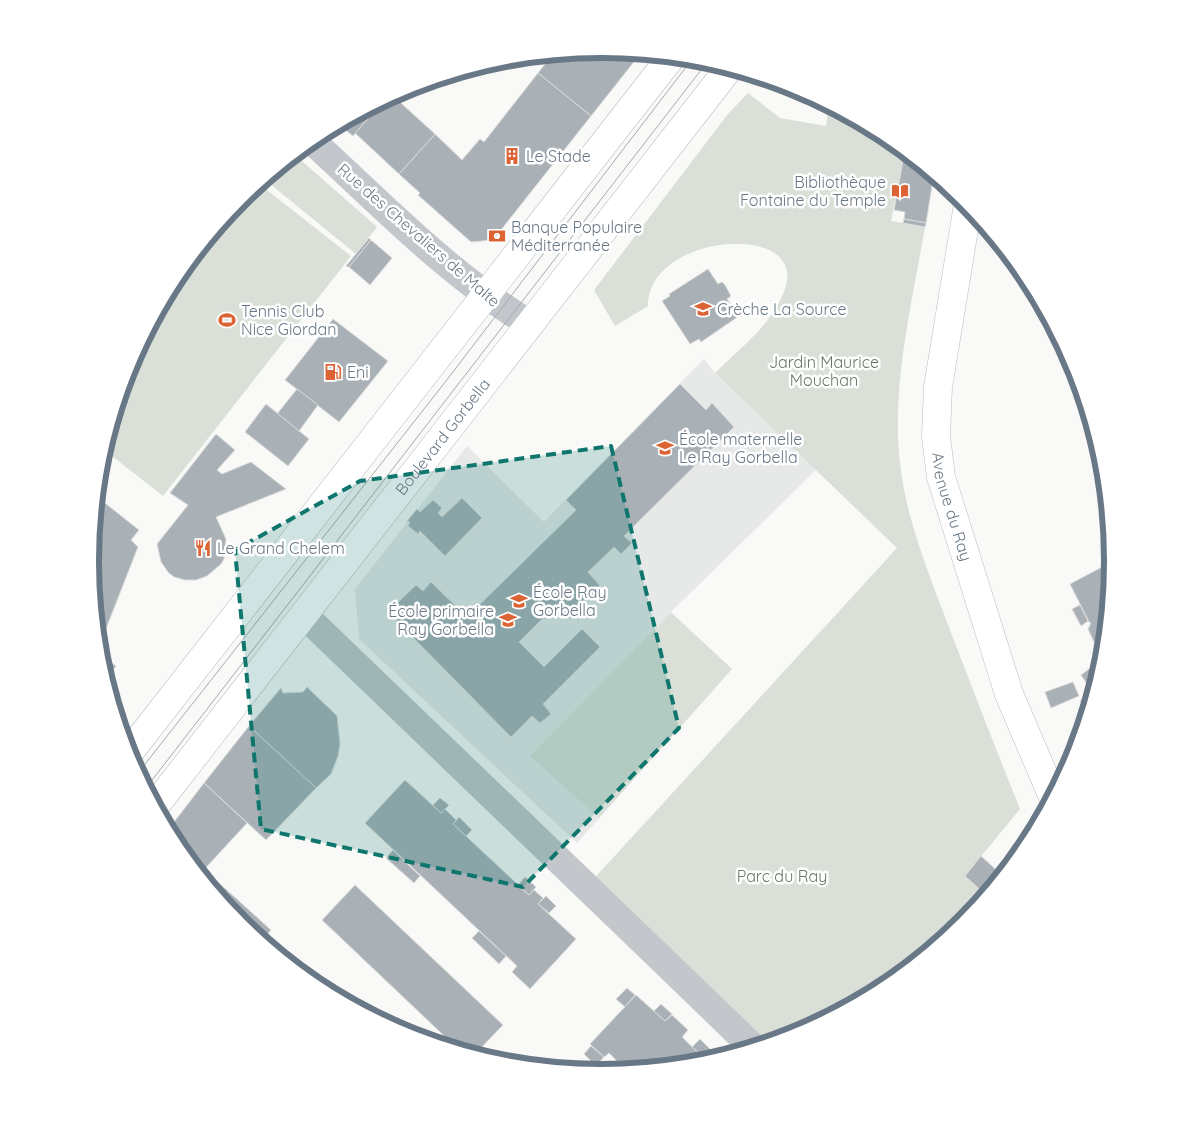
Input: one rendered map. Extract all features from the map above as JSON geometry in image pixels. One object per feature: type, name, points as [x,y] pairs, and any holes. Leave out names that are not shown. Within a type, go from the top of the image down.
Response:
[{"type":"main road","points":[[134,746],[667,62]]},
{"type":"main road","name":"Boulevard Gorbella","points":[[160,800],[725,73]]},
{"type":"main road","name":"Avenue du Ray","points":[[966,215],[938,387],[936,436],[940,477],[1009,694],[1050,789]]},
{"type":"street","name":"Rue des Chevaliers de Malte","points":[[317,145],[453,268],[485,294],[530,324]]},
{"type":"street","points":[[304,615],[747,1042]]},
{"type":"highlighted area","points":[[611,446],[679,728],[523,887],[261,829],[235,550],[360,481]]},
{"type":"shaded area","name":"École Ray Gorbella","points":[[704,359],[715,373],[816,470],[671,612],[732,669],[577,843],[359,639],[355,589],[467,446],[544,522]]},
{"type":"green space","name":"Parc du Ray","points":[[748,93],[780,118],[826,126],[828,111],[881,142],[903,158],[891,221],[925,227],[904,345],[898,404],[898,434],[903,484],[912,524],[925,564],[1020,809],[965,876],[981,891],[933,939],[908,960],[881,979],[824,1012],[763,1037],[731,1046],[578,896],[897,548],[715,373],[755,335],[779,302],[785,289],[786,267],[774,253],[752,245],[726,244],[698,250],[673,263],[655,281],[648,306],[615,326],[594,290],[728,114]]},
{"type":"green space","points":[[299,158],[377,227],[356,254],[269,183]]},
{"type":"green space","name":"Tennis Club Nice Giordan","points":[[264,188],[351,256],[163,496],[110,454],[125,399],[150,338],[183,281],[223,229]]},
{"type":"green space","points":[[671,613],[732,669],[599,818],[530,756]]},
{"type":"building","points":[[602,58],[636,59],[591,116],[538,73],[548,61]]},
{"type":"building","name":"Le Stade","points":[[538,73],[591,116],[493,240],[471,242],[418,195],[420,193],[399,174],[435,134],[462,160],[480,139],[484,142]]},
{"type":"building","points":[[398,101],[435,134],[399,174],[355,133],[374,112]]},
{"type":"building","points":[[374,112],[353,136],[344,129]]},
{"type":"building","points":[[904,158],[933,182],[926,223],[904,219],[905,212],[894,210]]},
{"type":"building","points":[[904,219],[926,223],[925,227],[903,223]]},
{"type":"building","points":[[369,238],[371,240],[349,267],[346,266]]},
{"type":"building","points":[[371,240],[392,258],[370,285],[349,267]]},
{"type":"building","points":[[708,269],[718,284],[722,282],[725,285],[731,296],[727,299],[739,316],[701,342],[699,339],[690,344],[662,301],[670,296],[669,294]]},
{"type":"building","points":[[333,319],[388,361],[339,422],[285,380]]},
{"type":"building","points":[[1063,363],[1078,399],[1086,427],[1086,427]]},
{"type":"building","name":"École Ray Gorbella","points":[[680,384],[706,410],[712,403],[734,427],[624,536],[632,543],[621,554],[614,547],[588,572],[601,587],[570,618],[557,604],[519,642],[544,667],[582,629],[600,647],[543,704],[551,714],[540,723],[532,716],[511,737],[388,612],[416,585],[423,591],[431,582],[467,617],[576,510],[566,500]]},
{"type":"building","points":[[297,389],[318,405],[299,431],[277,414]]},
{"type":"building","points":[[266,404],[309,439],[288,466],[245,432]]},
{"type":"building","points":[[216,434],[235,450],[217,470],[222,474],[251,462],[286,489],[216,517],[226,539],[224,559],[207,576],[196,580],[185,580],[174,577],[168,572],[161,562],[157,544],[188,505],[170,493]]},
{"type":"building","points":[[462,498],[482,518],[445,556],[420,531],[418,534],[408,526],[410,522],[407,521],[417,509],[420,512],[433,500],[442,508],[438,513],[442,517]]},
{"type":"building","points":[[102,501],[139,530],[131,540],[138,547],[104,633],[98,560]]},
{"type":"building","points":[[1102,567],[1104,570],[1100,626],[1098,640],[1094,642],[1088,629],[1091,623],[1070,584]]},
{"type":"building","points":[[1080,605],[1088,621],[1081,626],[1072,609]]},
{"type":"building","points":[[108,661],[116,666],[111,672]]},
{"type":"building","points":[[1093,666],[1088,686],[1081,675]]},
{"type":"building","points":[[1073,682],[1079,696],[1051,708],[1045,692]]},
{"type":"building","points":[[307,687],[337,716],[340,744],[338,756],[331,774],[316,788],[249,726],[281,688],[283,693],[303,692]]},
{"type":"building","points":[[1086,695],[1083,704],[1080,701]]},
{"type":"building","points":[[249,726],[316,788],[266,840],[204,783]]},
{"type":"building","points":[[405,780],[441,813],[445,809],[456,820],[453,824],[529,895],[534,890],[543,898],[538,904],[576,939],[530,989],[512,972],[517,966],[365,823]]},
{"type":"building","points":[[204,783],[247,823],[204,870],[173,823]]},
{"type":"building","points":[[440,798],[449,805],[441,813],[433,805]]},
{"type":"building","points":[[459,817],[472,830],[466,836],[453,824]]},
{"type":"building","points":[[393,850],[420,876],[414,883],[386,858]]},
{"type":"building","points":[[981,856],[998,871],[981,891],[965,876]]},
{"type":"building","points":[[525,877],[536,887],[529,895],[518,885]]},
{"type":"building","points":[[220,884],[229,892],[226,895],[218,886]]},
{"type":"building","points":[[355,885],[503,1025],[480,1048],[448,1039],[322,920]]},
{"type":"building","points":[[229,892],[271,930],[266,936],[226,895]]},
{"type":"building","points":[[546,896],[556,906],[549,913],[538,904]]},
{"type":"building","points":[[479,931],[506,956],[499,964],[472,938]]},
{"type":"building","points":[[627,988],[635,995],[625,1007],[616,999]]},
{"type":"building","points":[[636,995],[665,1021],[672,1015],[688,1030],[682,1037],[700,1054],[619,1063],[609,1053],[604,1057],[590,1044]]},
{"type":"building","points":[[661,1004],[672,1014],[665,1021],[654,1011]]},
{"type":"building","points":[[700,1039],[711,1050],[700,1054],[692,1047]]},
{"type":"building","points":[[591,1046],[604,1057],[598,1064],[593,1063],[584,1054]]},
{"type":"tram line","points":[[143,767],[446,381],[688,65]]},
{"type":"tram line","points":[[150,783],[703,68]]},
{"type":"place","name":"Le Stade","points":[[512,156]]},
{"type":"place","name":"Bibliothèque Fontaine du Temple","points":[[900,191]]},
{"type":"place","name":"Banque Populaire Méditerranée","points":[[497,236]]},
{"type":"place","name":"Crèche La Source","points":[[703,309]]},
{"type":"place","name":"Tennis Club Nice Giordan","points":[[227,320]]},
{"type":"place","name":"Eni","points":[[333,372]]},
{"type":"place","name":"École maternelle Le Ray Gorbella","points":[[665,448]]},
{"type":"place","name":"Le Grand Chelem","points":[[203,548]]},
{"type":"place","name":"École Ray Gorbella","points":[[519,601]]},
{"type":"place","name":"École primaire Ray Gorbella","points":[[508,620]]},
{"type":"park label","name":"Jardin Maurice Mouchan","points":[[824,371]]}]
